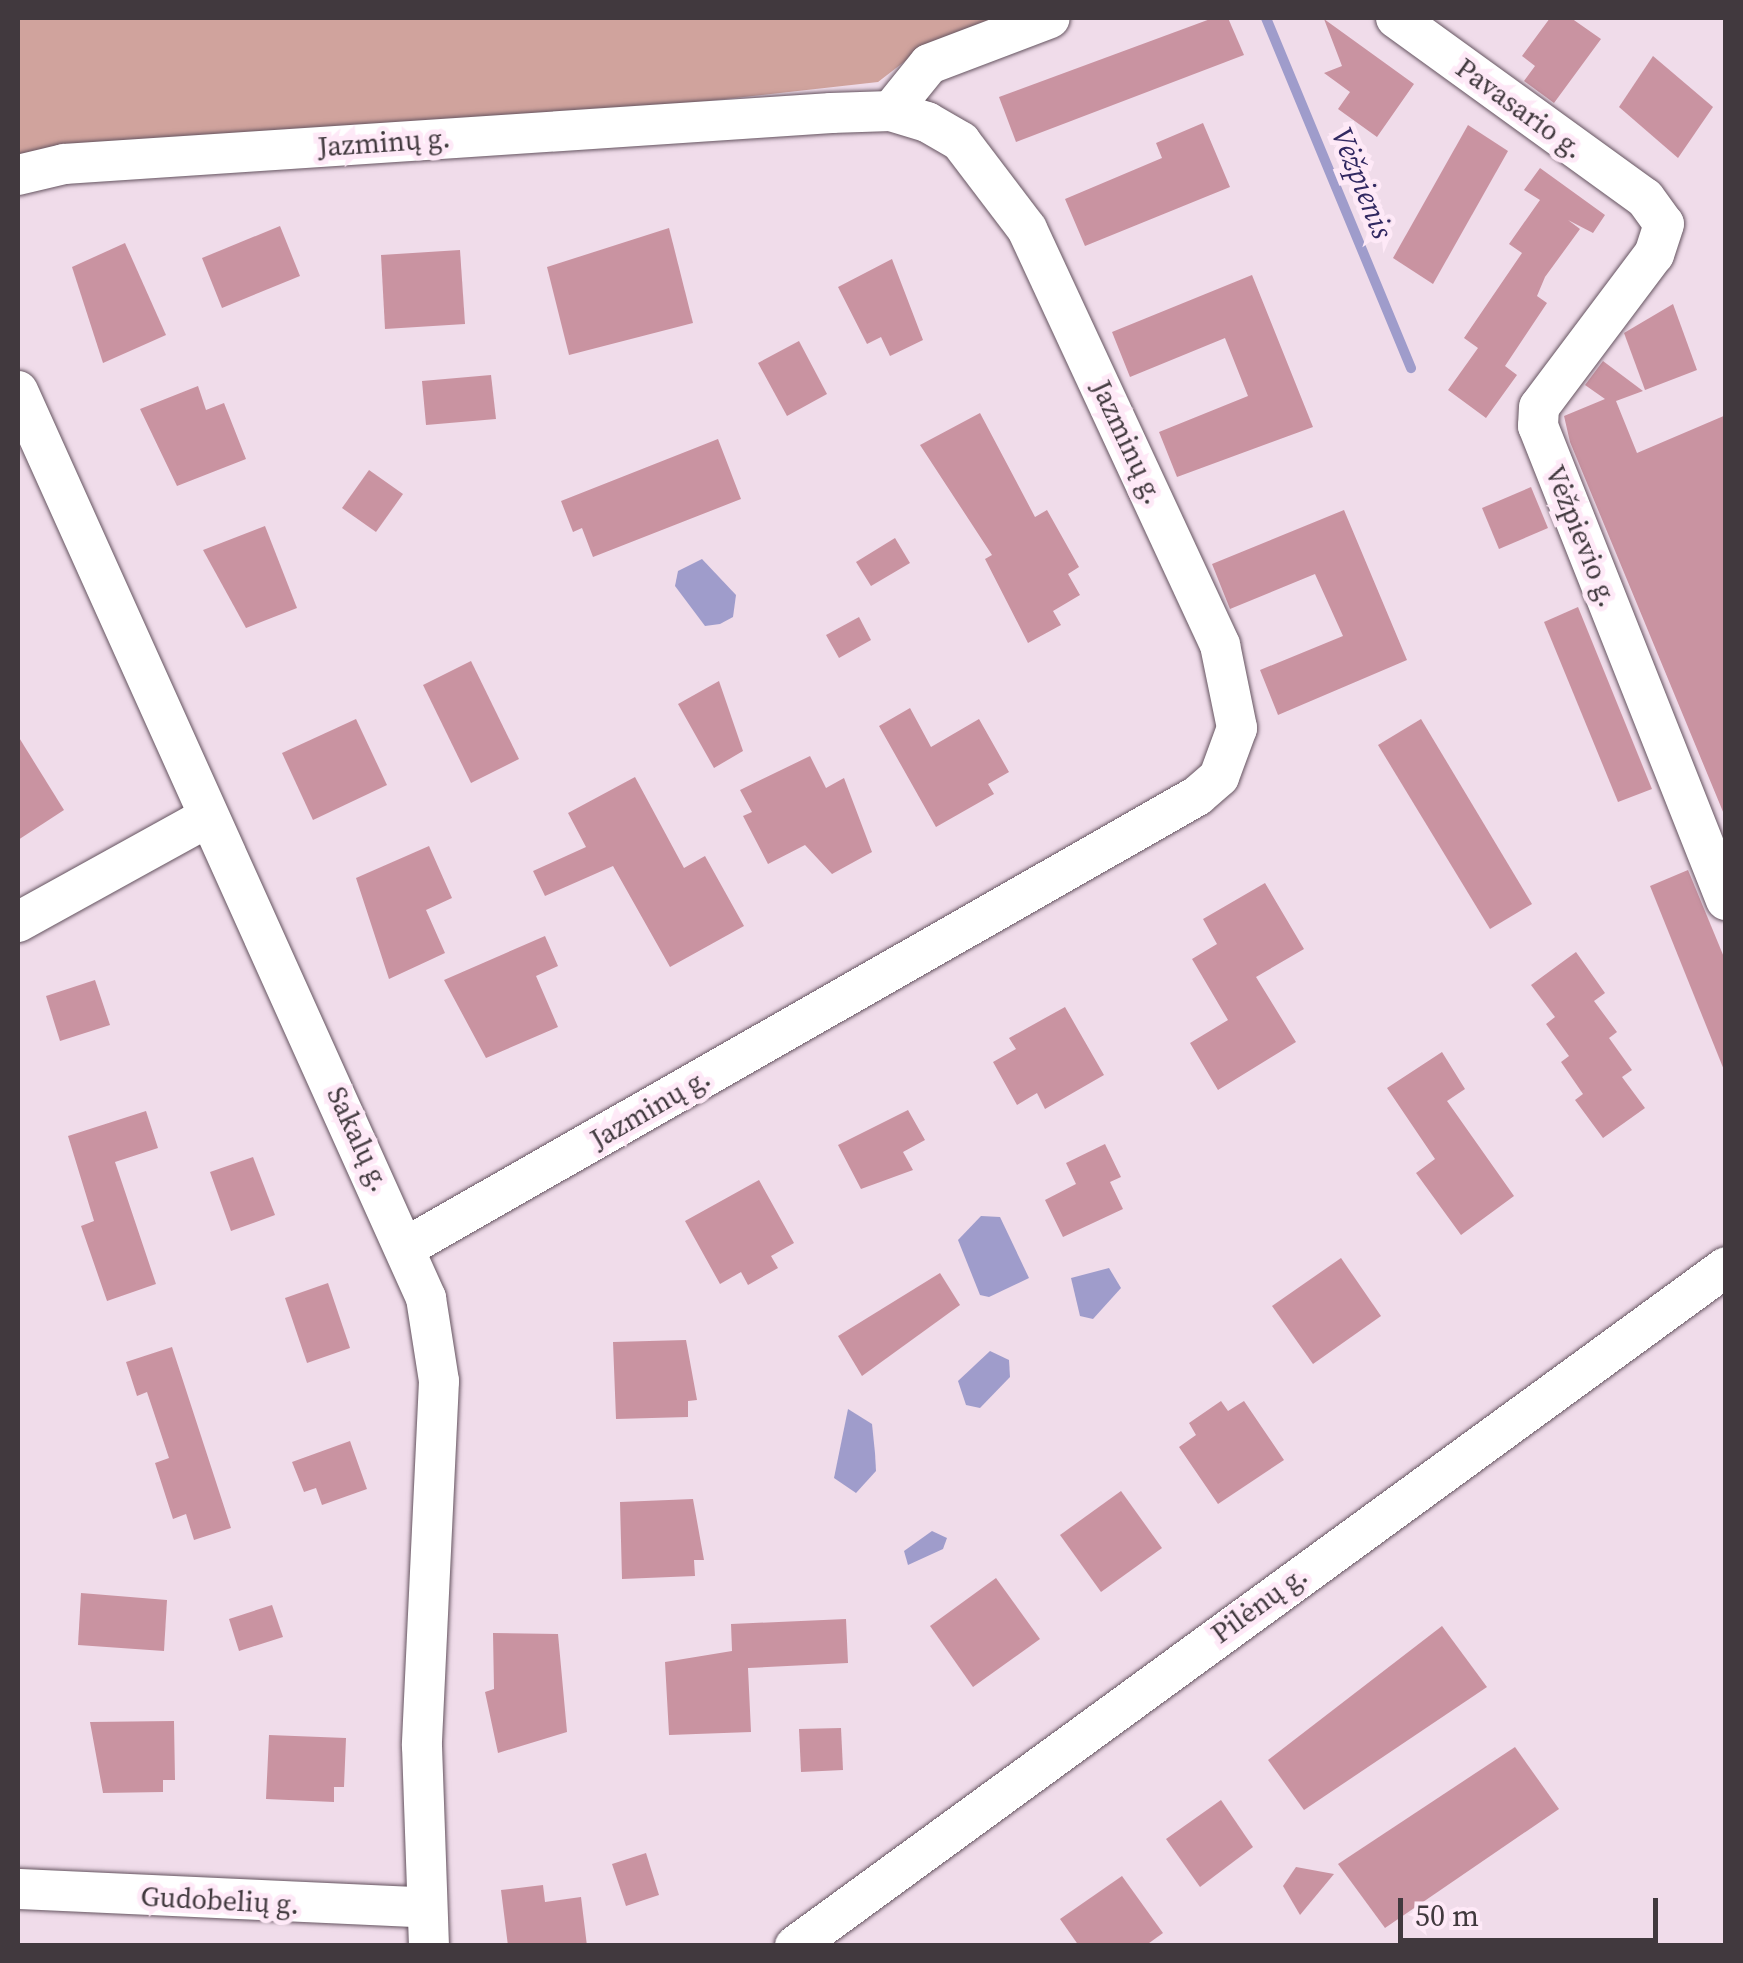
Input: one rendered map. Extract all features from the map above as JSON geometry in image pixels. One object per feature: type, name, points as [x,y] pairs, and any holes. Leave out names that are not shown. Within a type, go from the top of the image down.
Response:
[{"type":"street","points":[[891,111],[928,64],[1050,18]]},
{"type":"street","name":"Pavasario g.","points":[[1396,18],[1646,198]]},
{"type":"street","name":"Jazminų g.","points":[[18,174],[84,162],[891,111],[961,142],[1027,230],[1220,645],[1234,692],[1230,757],[1198,796],[408,1246]]},
{"type":"street","name":"Vėžpievio g.","points":[[1646,198],[1664,224],[1654,254],[1539,407],[1538,426],[1726,900]]},
{"type":"street","name":"Sakalų g.","points":[[18,391],[208,817],[408,1246],[440,1381],[426,1926]]},
{"type":"street","points":[[18,922],[208,817]]},
{"type":"street","name":"Pilėnų g.","points":[[795,1946],[1726,1267]]},
{"type":"street","name":"Gudobelių g.","points":[[18,1889],[426,1926]]},
{"type":"shaded area","points":[[18,18],[1000,18],[926,45],[878,82],[18,178]]},
{"type":"shaded area","points":[[702,559],[736,595],[733,617],[720,624],[705,626],[675,586],[678,571]]},
{"type":"shaded area","points":[[981,1216],[1000,1217],[1029,1278],[989,1297],[980,1295],[958,1240]]},
{"type":"shaded area","points":[[1109,1268],[1121,1288],[1093,1319],[1080,1316],[1071,1278]]},
{"type":"shaded area","points":[[990,1351],[1009,1360],[1010,1377],[980,1408],[966,1405],[958,1381]]},
{"type":"shaded area","points":[[848,1409],[872,1424],[875,1453],[876,1471],[856,1493],[834,1478]]},
{"type":"shaded area","points":[[932,1531],[947,1538],[943,1549],[908,1565],[904,1551]]},
{"type":"building","points":[[1213,18],[1228,18],[1244,55],[1016,142],[999,97]]},
{"type":"building","points":[[1550,18],[1571,18],[1601,39],[1554,103],[1524,81],[1535,66],[1522,56]]},
{"type":"building","points":[[1324,19],[1414,84],[1377,137],[1338,109],[1350,92],[1324,73],[1342,66]]},
{"type":"building","points":[[1653,56],[1713,107],[1678,158],[1619,107]]},
{"type":"building","points":[[1203,123],[1230,187],[1085,246],[1065,199],[1162,158],[1156,143]]},
{"type":"building","points":[[1468,125],[1508,151],[1433,284],[1393,258]]},
{"type":"building","points":[[1540,168],[1605,215],[1593,233],[1568,220],[1580,229],[1545,277],[1537,296],[1547,303],[1505,366],[1517,375],[1486,418],[1448,390],[1478,348],[1464,338],[1522,253],[1509,244],[1540,200],[1524,190]]},
{"type":"building","points":[[280,226],[300,276],[222,308],[202,258]]},
{"type":"building","points":[[669,228],[693,323],[569,355],[547,267]]},
{"type":"building","points":[[125,243],[166,335],[103,363],[72,267]]},
{"type":"building","points":[[460,250],[465,324],[385,329],[381,255]]},
{"type":"building","points":[[892,259],[923,340],[890,356],[881,337],[867,344],[838,287]]},
{"type":"building","points":[[1252,275],[1313,427],[1177,477],[1159,432],[1248,396],[1225,338],[1130,377],[1112,332]]},
{"type":"building","points":[[1673,304],[1697,370],[1645,390],[1624,333]]},
{"type":"building","points":[[799,341],[827,394],[787,416],[758,363]]},
{"type":"building","points":[[1603,361],[1643,391],[1616,401],[1637,453],[1726,415],[1726,819],[1570,442],[1564,416],[1605,399],[1585,385]]},
{"type":"building","points":[[491,375],[496,419],[426,425],[422,381]]},
{"type":"building","points":[[198,386],[206,410],[224,403],[246,459],[177,486],[140,409]]},
{"type":"building","points":[[980,413],[1035,517],[1047,510],[1079,567],[1068,574],[1080,595],[1053,611],[1061,625],[1028,643],[985,559],[992,555],[920,445]]},
{"type":"building","points":[[718,439],[741,499],[593,557],[582,528],[573,532],[561,501]]},
{"type":"building","points":[[369,470],[403,494],[376,532],[342,508]]},
{"type":"building","points":[[1531,487],[1548,528],[1499,549],[1482,508]]},
{"type":"building","points":[[1344,510],[1407,660],[1278,715],[1260,670],[1343,636],[1315,574],[1230,609],[1212,564]]},
{"type":"building","points":[[265,526],[297,608],[246,628],[203,550]]},
{"type":"building","points":[[895,538],[910,563],[871,586],[856,562]]},
{"type":"building","points":[[1578,607],[1652,789],[1618,802],[1544,622]]},
{"type":"building","points":[[859,617],[871,640],[839,658],[826,635]]},
{"type":"building","points":[[471,661],[519,759],[471,783],[423,685]]},
{"type":"building","points":[[719,681],[743,751],[714,768],[678,704]]},
{"type":"building","points":[[910,708],[931,747],[979,719],[1009,772],[988,784],[994,794],[936,827],[879,726]]},
{"type":"building","points":[[356,719],[387,785],[313,820],[282,753]]},
{"type":"building","points":[[1421,719],[1532,904],[1490,929],[1378,745]]},
{"type":"building","points":[[18,736],[64,810],[18,840]]},
{"type":"building","points":[[810,756],[826,788],[844,778],[872,852],[832,874],[805,845],[768,864],[743,816],[752,812],[740,790]]},
{"type":"building","points":[[635,777],[684,868],[705,856],[744,926],[670,967],[613,866],[545,896],[533,871],[586,847],[568,813]]},
{"type":"building","points":[[429,846],[452,898],[426,910],[445,953],[389,979],[356,878]]},
{"type":"building","points":[[1688,870],[1726,962],[1724,1070],[1650,886]]},
{"type":"building","points":[[1265,883],[1304,949],[1256,977],[1296,1042],[1218,1090],[1190,1043],[1228,1020],[1192,959],[1217,944],[1203,919]]},
{"type":"building","points":[[545,936],[558,966],[536,976],[558,1027],[486,1058],[444,980]]},
{"type":"building","points":[[1576,952],[1605,993],[1594,1001],[1617,1032],[1609,1038],[1632,1070],[1622,1077],[1645,1108],[1603,1138],[1575,1100],[1583,1094],[1561,1062],[1569,1056],[1546,1024],[1555,1017],[1531,985]]},
{"type":"building","points":[[95,980],[110,1025],[60,1041],[46,996]]},
{"type":"building","points":[[1065,1007],[1104,1075],[1045,1109],[1037,1093],[1017,1105],[993,1062],[1016,1049],[1009,1038]]},
{"type":"building","points":[[1442,1052],[1465,1089],[1447,1101],[1514,1196],[1461,1235],[1416,1173],[1435,1159],[1387,1088]]},
{"type":"building","points":[[908,1110],[925,1140],[903,1152],[913,1170],[861,1189],[838,1145]]},
{"type":"building","points":[[146,1111],[158,1148],[115,1162],[156,1284],[107,1301],[81,1226],[94,1221],[68,1136]]},
{"type":"building","points":[[1105,1144],[1121,1177],[1110,1182],[1123,1209],[1063,1237],[1045,1200],[1076,1184],[1066,1163]]},
{"type":"building","points":[[253,1157],[275,1215],[231,1231],[210,1172]]},
{"type":"building","points":[[759,1180],[794,1243],[771,1256],[778,1268],[748,1285],[741,1272],[720,1284],[685,1221]]},
{"type":"building","points":[[1341,1258],[1381,1316],[1313,1364],[1272,1306]]},
{"type":"building","points":[[940,1273],[960,1305],[862,1376],[838,1336]]},
{"type":"building","points":[[328,1283],[350,1348],[307,1363],[285,1298]]},
{"type":"building","points":[[686,1340],[697,1400],[688,1401],[688,1417],[616,1419],[613,1342]]},
{"type":"building","points":[[172,1347],[231,1528],[194,1540],[186,1514],[173,1519],[155,1463],[169,1458],[147,1392],[137,1396],[126,1362]]},
{"type":"building","points":[[1221,1401],[1228,1411],[1244,1401],[1284,1460],[1218,1504],[1179,1447],[1196,1435],[1189,1423]]},
{"type":"building","points":[[350,1441],[367,1489],[322,1505],[316,1488],[304,1492],[292,1462]]},
{"type":"building","points":[[1121,1491],[1162,1548],[1101,1592],[1060,1535]]},
{"type":"building","points":[[693,1499],[704,1560],[694,1560],[695,1576],[622,1579],[620,1502]]},
{"type":"building","points":[[996,1578],[1040,1639],[973,1687],[930,1626]]},
{"type":"building","points":[[81,1593],[167,1600],[164,1651],[78,1645]]},
{"type":"building","points":[[272,1605],[283,1637],[239,1651],[229,1619]]},
{"type":"building","points":[[846,1619],[848,1663],[748,1668],[751,1732],[669,1735],[665,1662],[732,1651],[731,1624]]},
{"type":"building","points":[[1442,1626],[1487,1687],[1304,1810],[1268,1760]]},
{"type":"building","points":[[493,1633],[558,1634],[567,1732],[498,1753],[485,1692],[494,1689]]},
{"type":"building","points":[[174,1721],[175,1780],[163,1780],[163,1792],[103,1793],[90,1722]]},
{"type":"building","points":[[841,1728],[843,1770],[801,1772],[799,1729]]},
{"type":"building","points":[[269,1735],[346,1738],[344,1787],[334,1787],[334,1802],[266,1799]]},
{"type":"building","points":[[1515,1747],[1559,1809],[1385,1928],[1338,1864]]},
{"type":"building","points":[[1221,1800],[1253,1847],[1200,1887],[1166,1839]]},
{"type":"building","points":[[646,1853],[659,1895],[626,1906],[612,1864]]},
{"type":"building","points":[[1296,1867],[1334,1874],[1300,1915],[1283,1886]]},
{"type":"building","points":[[1122,1876],[1163,1933],[1145,1946],[1079,1946],[1060,1919]]},
{"type":"building","points":[[543,1885],[545,1902],[581,1897],[587,1946],[508,1946],[501,1890]]},
{"type":"waterway","name":"Vėžpienis","points":[[1266,18],[1411,368]]}]
